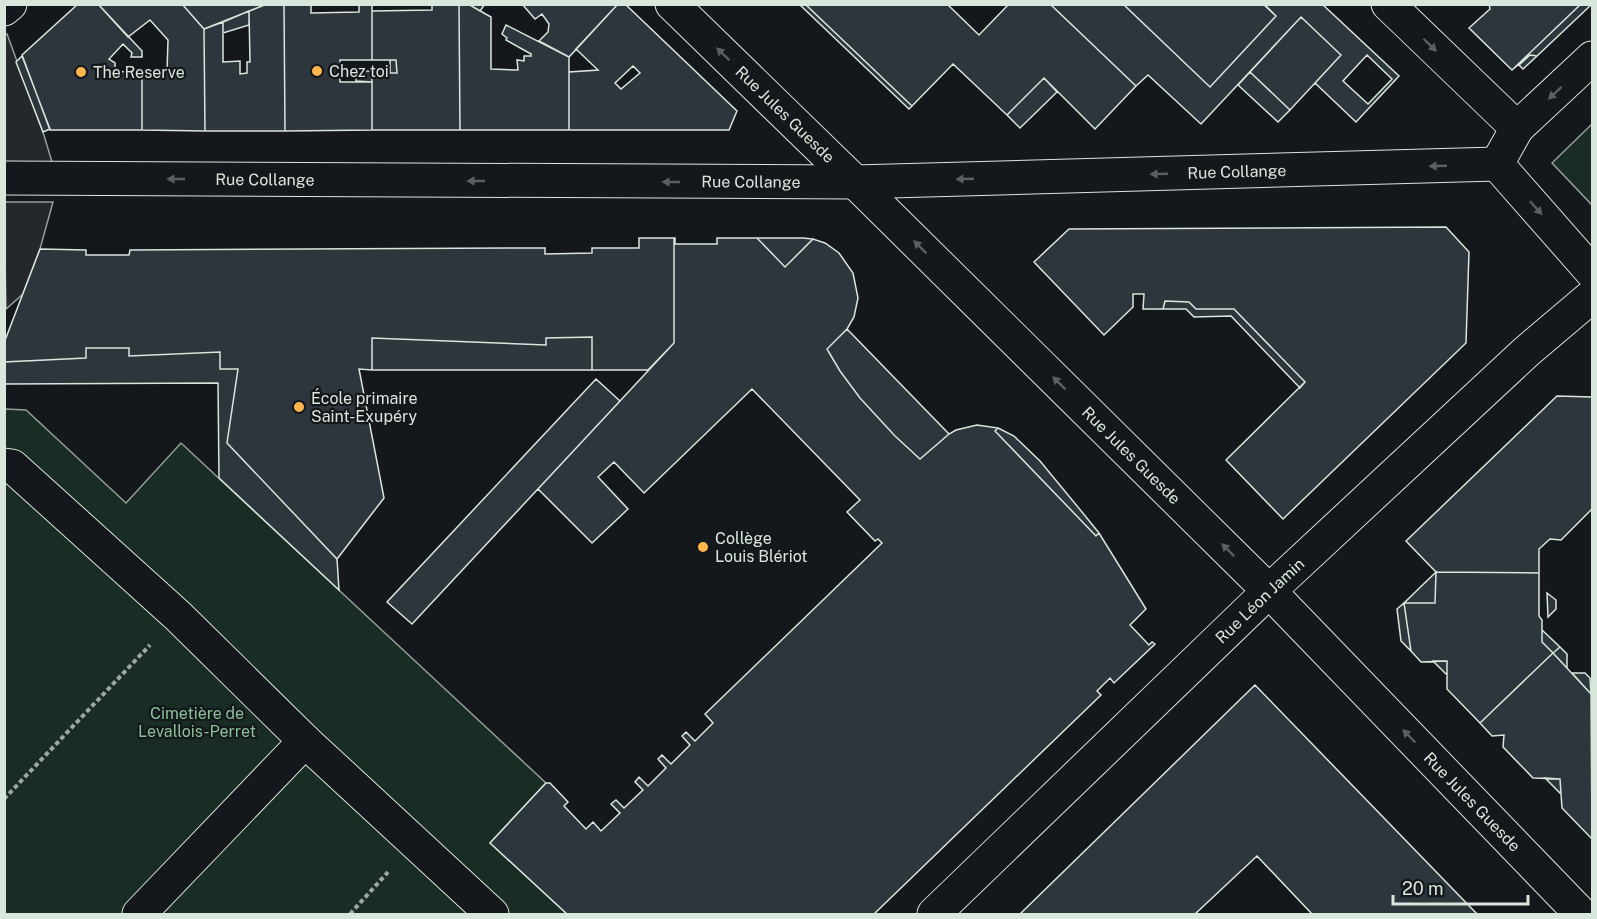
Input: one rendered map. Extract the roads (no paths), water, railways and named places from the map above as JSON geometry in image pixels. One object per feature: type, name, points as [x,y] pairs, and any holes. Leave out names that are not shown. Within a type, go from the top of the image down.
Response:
[{"type":"street","points":[[4,9],[10,4]]},
{"type":"street","name":"Rue Jules Guesde","points":[[672,4],[1269,591],[1581,915]]},
{"type":"street","points":[[1388,4],[1517,128]]},
{"type":"street","points":[[1593,58],[1517,128],[1497,164],[1593,272]]},
{"type":"street","name":"Rue Collange","points":[[4,178],[855,182],[1497,164]]},
{"type":"street","name":"Rue Léon Jamin","points":[[934,915],[1269,591],[1526,352],[1593,296]]},
{"type":"street","points":[[4,465],[12,466],[178,616],[305,741],[492,915]]},
{"type":"street","points":[[139,915],[305,741]]},
{"type":"place","name":"Chez toi","points":[[317,71]]},
{"type":"place","name":"The Reserve","points":[[81,72]]},
{"type":"place","name":"École primaire Saint-Exupéry","points":[[299,407]]},
{"type":"place","name":"Collège Louis Blériot","points":[[703,547]]},
{"type":"park label","name":"Cimetière de Levallois-Perret","points":[[197,722]]}]
